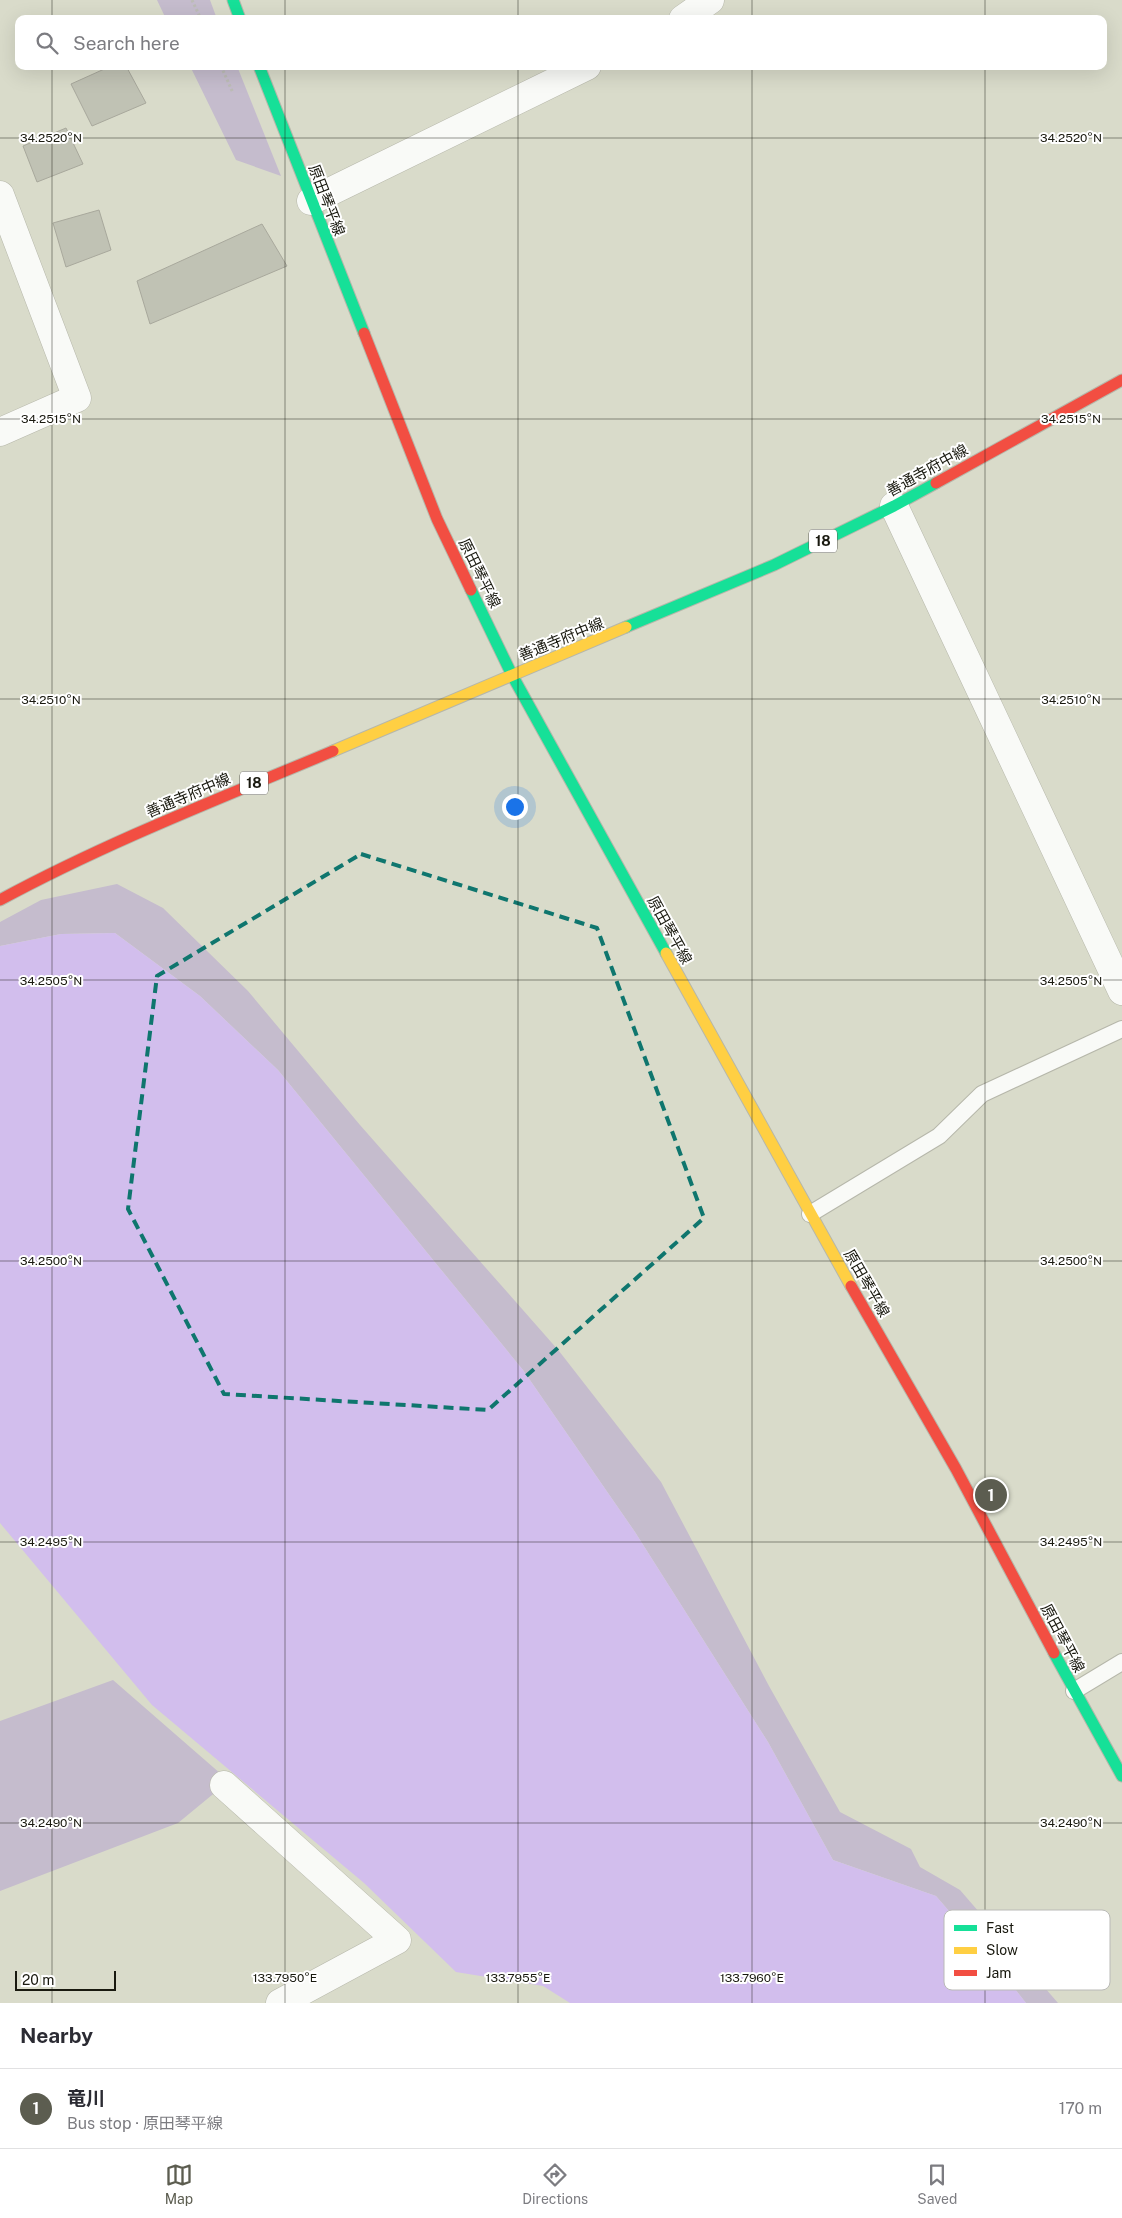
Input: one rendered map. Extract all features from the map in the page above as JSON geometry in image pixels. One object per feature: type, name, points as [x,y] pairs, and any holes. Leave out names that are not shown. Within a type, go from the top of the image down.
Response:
[{"type":"main road","points":[[233,0],[239,15]]},
{"type":"main road","name":"原田琴平線","points":[[261,70],[437,519],[512,675],[810,1214],[956,1470],[1074,1691],[1122,1776]]},
{"type":"main road","name":"善通寺府中線","points":[[0,900],[42,877],[158,824],[512,675],[562,656],[774,565],[894,506],[1122,380]]},
{"type":"street","points":[[689,15],[710,0]]},
{"type":"street","points":[[311,201],[578,70]]},
{"type":"street","points":[[0,195],[77,398],[0,432]]},
{"type":"street","points":[[894,506],[1122,991]]},
{"type":"street","points":[[224,1785],[397,1940],[280,2003]]},
{"type":"lane","points":[[810,1214],[939,1136],[982,1094],[1122,1028]]},
{"type":"lane","points":[[1074,1691],[1122,1662]]},
{"type":"path","points":[[192,0],[199,15]]},
{"type":"highlighted area","points":[[361,854],[597,928],[704,1218],[488,1410],[224,1394],[128,1209],[157,976]]},
{"type":"shaded area","points":[[157,0],[210,0],[216,15],[164,15]]},
{"type":"shaded area","points":[[192,70],[239,70],[281,176],[236,160]]},
{"type":"shaded area","points":[[117,884],[163,908],[248,991],[360,1125],[559,1351],[661,1482],[769,1686],[840,1812],[911,1849],[920,1867],[960,1890],[977,1910],[948,1910],[936,1896],[833,1860],[768,1742],[635,1532],[523,1370],[278,1070],[200,996],[115,933],[61,934],[0,946],[0,922],[41,900]]},
{"type":"shaded area","points":[[115,933],[200,996],[278,1070],[523,1370],[635,1532],[768,1742],[833,1860],[936,1896],[948,1910],[944,1910],[944,1990],[1016,1990],[1026,2003],[570,2003],[543,1986],[456,1972],[364,1883],[152,1705],[0,1523],[0,946],[61,934]]},
{"type":"shaded area","points":[[113,1680],[229,1781],[178,1823],[0,1891],[0,1721]]},
{"type":"shaded area","points":[[1016,1990],[1047,1990],[1058,2003],[1026,2003]]},
{"type":"building","points":[[102,70],[128,70],[146,103],[92,126],[71,84]]},
{"type":"building","points":[[66,128],[83,164],[37,182],[23,146]]},
{"type":"building","points":[[99,210],[111,250],[66,267],[53,223]]},
{"type":"building","points":[[262,224],[287,266],[150,324],[137,281]]},
{"type":"traffic: fast","points":[[233,0],[239,15]]},
{"type":"traffic: fast","points":[[261,70],[364,333]]},
{"type":"traffic: fast","points":[[626,627],[774,565],[894,506],[936,483]]},
{"type":"traffic: fast","points":[[471,590],[512,675],[666,953]]},
{"type":"traffic: fast","points":[[1054,1653],[1122,1776]]},
{"type":"traffic: slow","points":[[333,751],[626,627]]},
{"type":"traffic: slow","points":[[666,953],[851,1286]]},
{"type":"traffic: jam","points":[[364,333],[437,519],[471,590]]},
{"type":"traffic: jam","points":[[936,483],[1122,380]]},
{"type":"traffic: jam","points":[[0,900],[123,840],[333,751]]},
{"type":"traffic: jam","points":[[851,1286],[956,1469],[1054,1653]]},
{"type":"place","name":"竜川","points":[[991,1495]]}]
